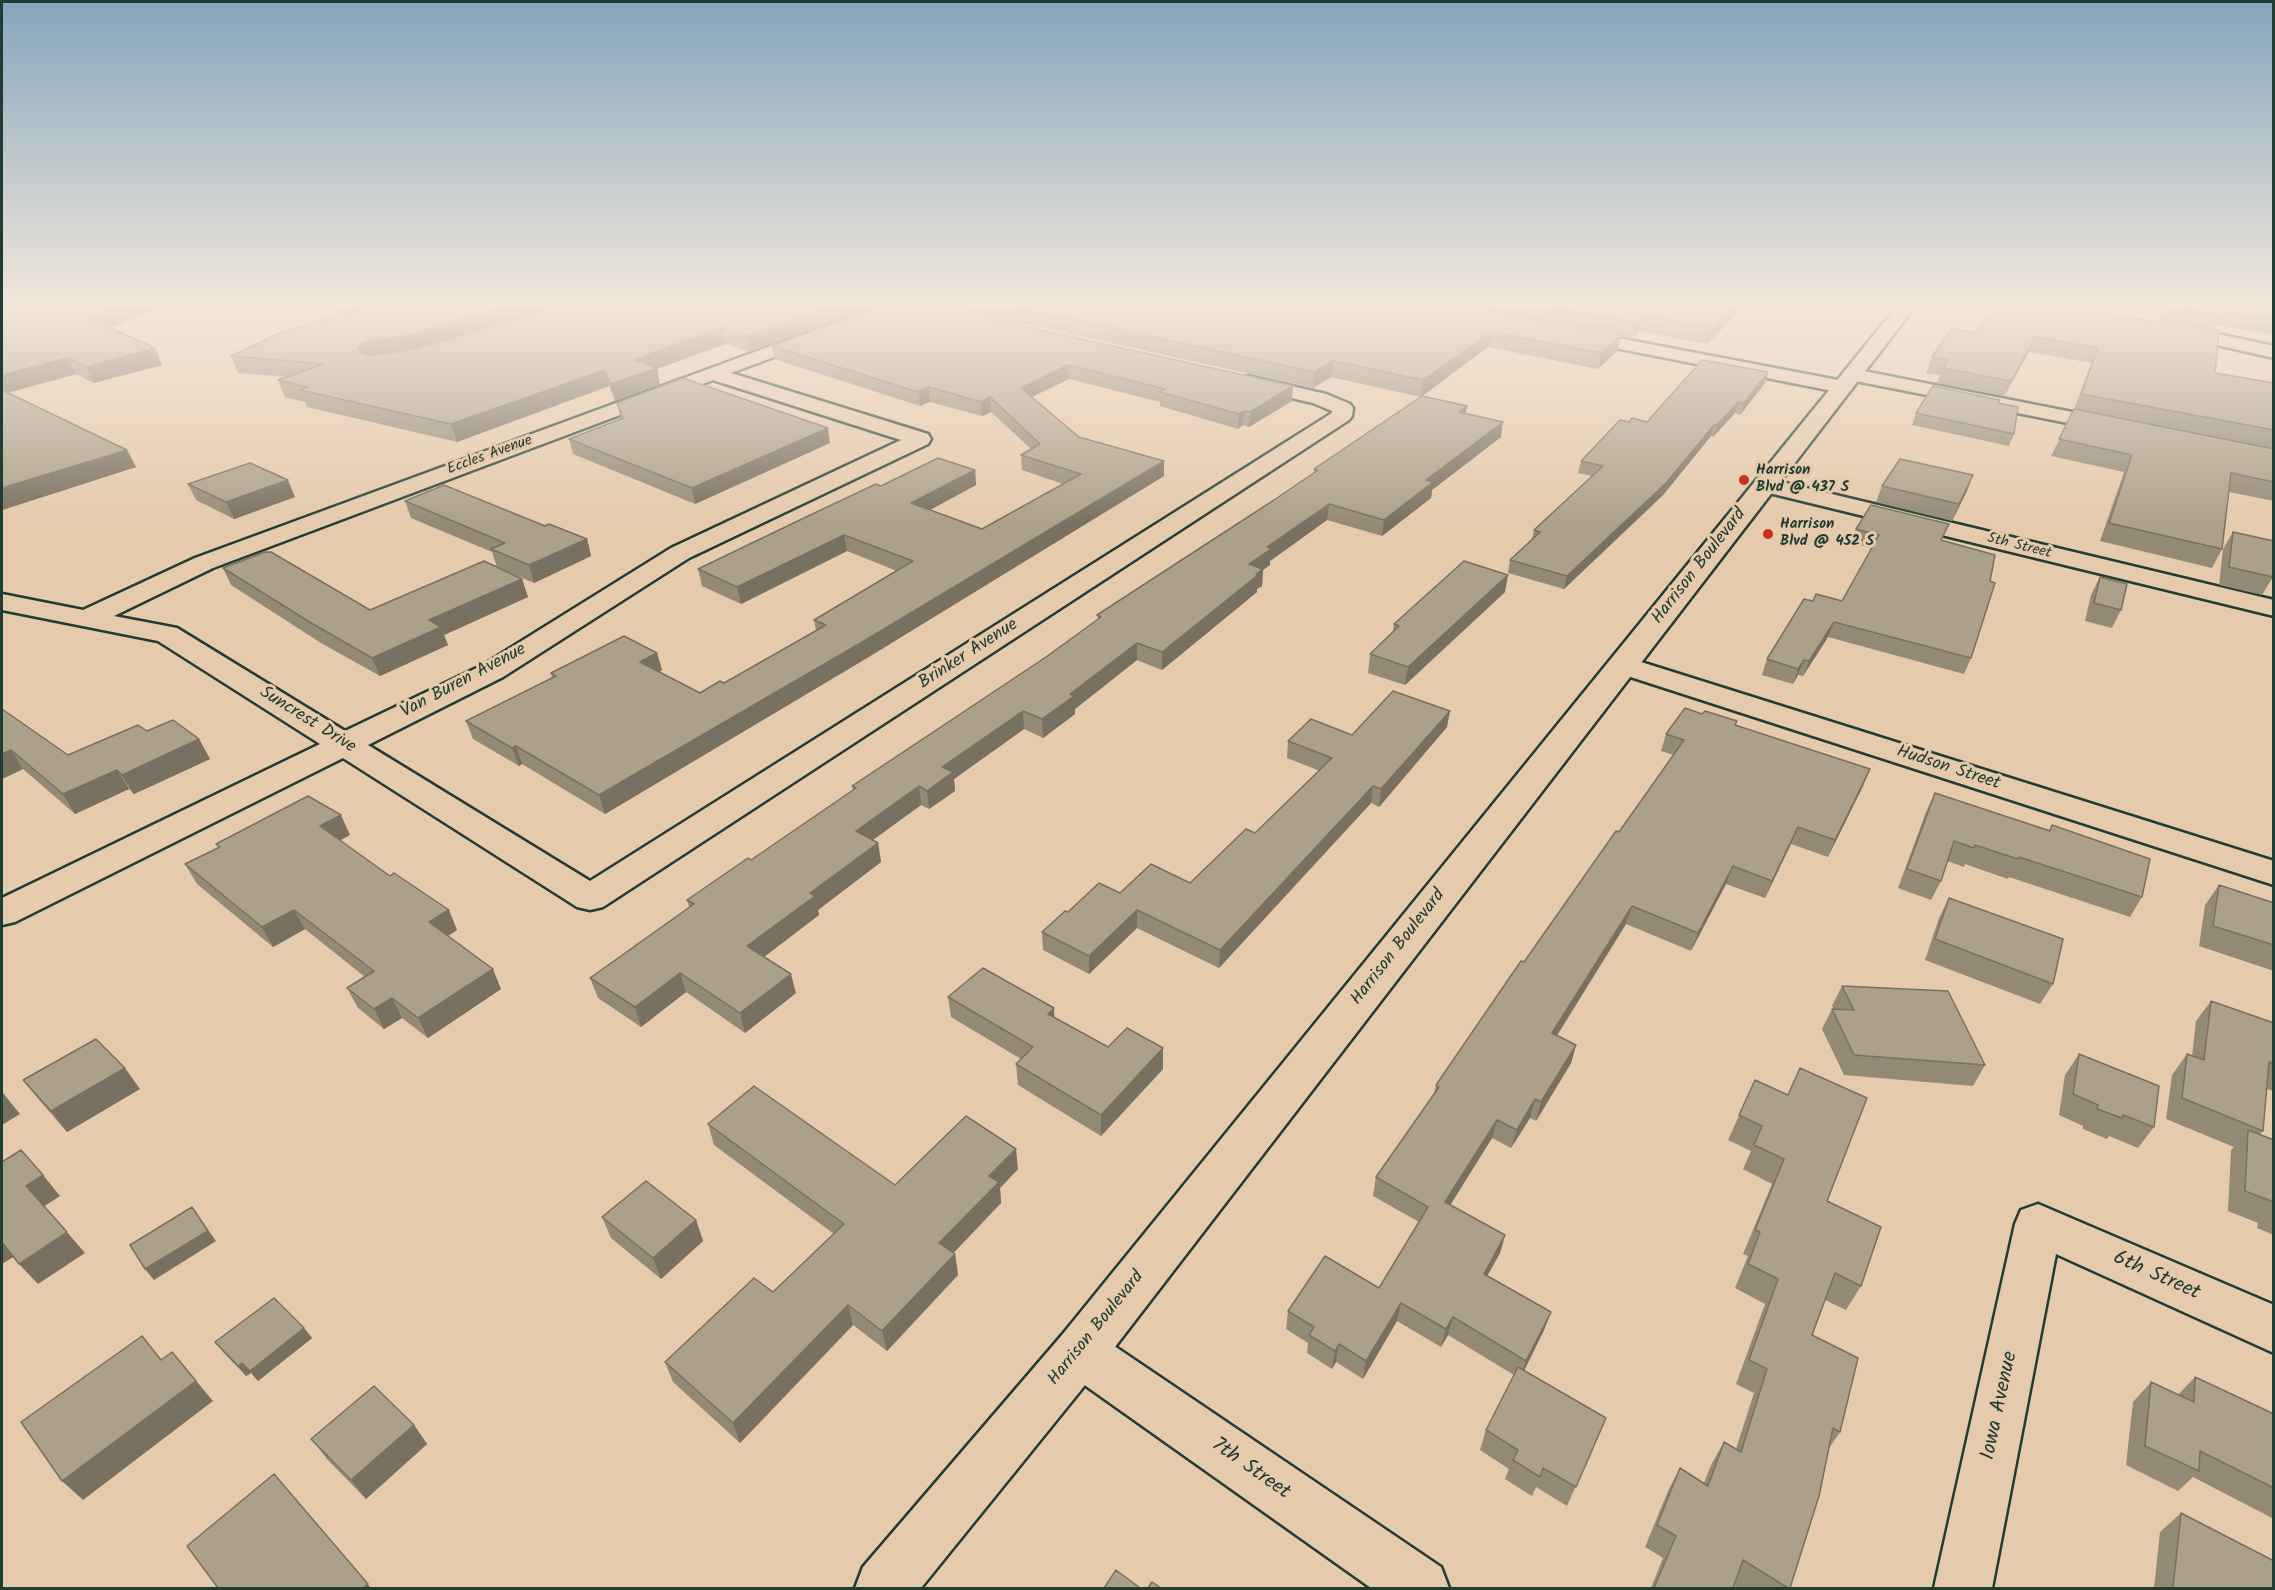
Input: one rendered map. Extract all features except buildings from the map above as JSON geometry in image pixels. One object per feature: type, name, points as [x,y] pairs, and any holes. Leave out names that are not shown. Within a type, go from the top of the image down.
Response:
[{"type":"street","name":"Eccles Avenue","points":[[86,619],[204,563],[702,378]]},
{"type":"street","name":"Van Buren Avenue","points":[[2,913],[342,743],[493,671],[680,553],[920,439],[726,378]]},
{"type":"street","name":"Brinker Avenue","points":[[590,898],[1342,416],[1343,408],[1319,398],[1232,378]]},
{"type":"street","points":[[1832,378],[2133,430]]},
{"type":"street","name":"Harrison Boulevard","points":[[884,1588],[1080,1352],[1850,378]]},
{"type":"street","name":"5th Street","points":[[1765,485],[2274,608]]},
{"type":"street","name":"Suncrest Drive","points":[[2,602],[167,634],[590,898]]},
{"type":"street","name":"Hudson Street","points":[[1622,665],[2274,873]]},
{"type":"street","name":"6th Street","points":[[2038,1224],[2274,1330]]},
{"type":"street","name":"Iowa Avenue","points":[[1963,1588],[2038,1224]]},
{"type":"street","name":"7th Street","points":[[1080,1352],[1420,1588]]},
{"type":"place","name":"Harrison Blvd @ 437 S","points":[[1744,480]]},
{"type":"place","name":"Harrison Blvd @ 452 S","points":[[1768,534]]}]
